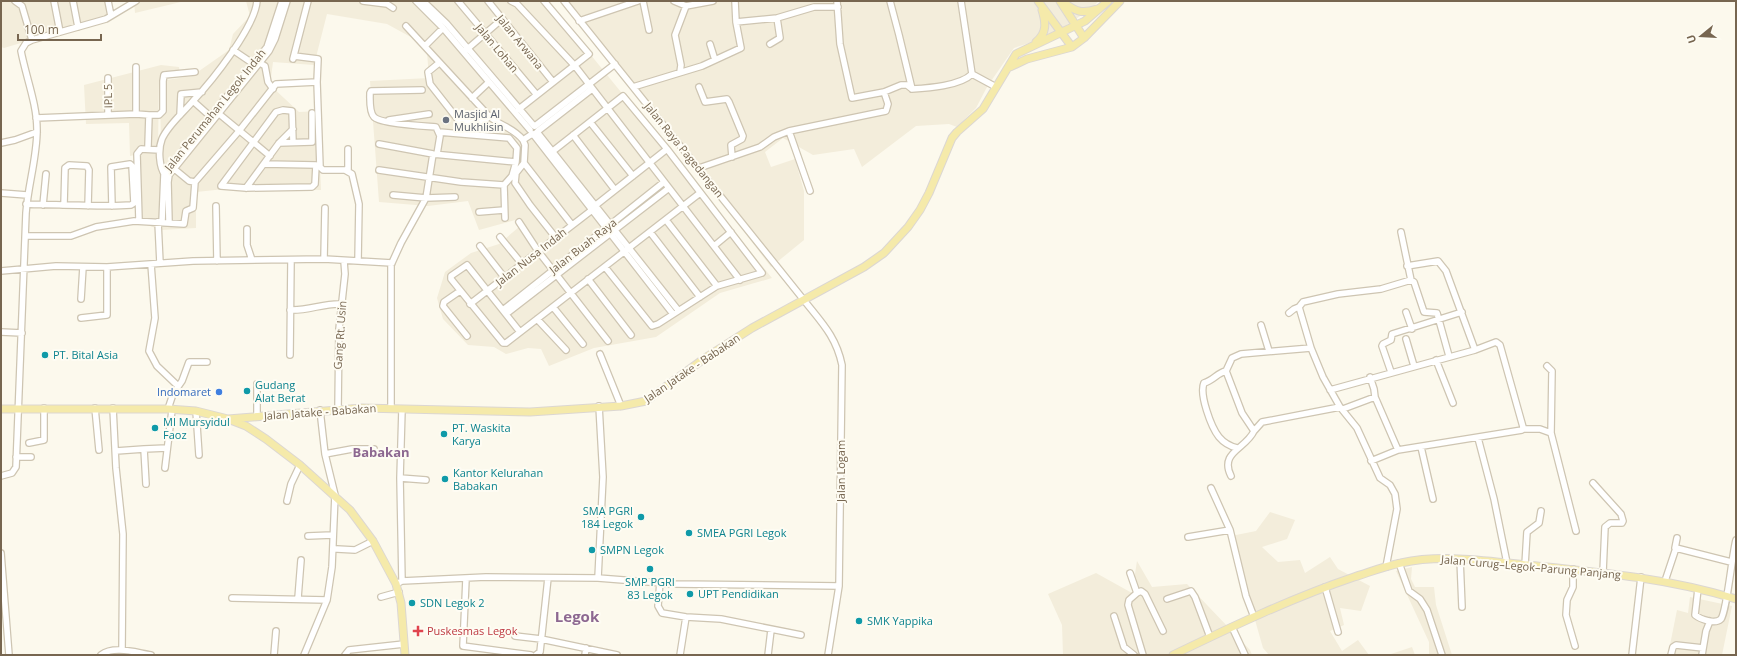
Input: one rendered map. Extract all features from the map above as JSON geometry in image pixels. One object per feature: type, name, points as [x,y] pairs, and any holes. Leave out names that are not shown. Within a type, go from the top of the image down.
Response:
[{"type":"main road","points":[[1061,1],[1076,12],[1082,13],[1101,8]]},
{"type":"main road","points":[[1061,1],[1084,38]]},
{"type":"main road","points":[[1032,46],[1076,26],[1101,8],[1108,1]]},
{"type":"main road","points":[[1010,67],[1027,59],[1072,47],[1084,38],[1120,1]]},
{"type":"main road","points":[[1039,3],[1072,47]]},
{"type":"main road","points":[[1032,46],[1042,37],[1045,30],[1045,20],[1039,3]]},
{"type":"main road","name":"Jalan Jatake - Babakan","points":[[228,419],[338,409],[391,408],[530,412],[599,406],[622,406],[646,401],[705,358],[752,328],[803,299],[864,268],[884,253],[908,227],[929,193],[952,138],[983,109],[1010,67],[1016,54],[1032,46]]},
{"type":"main road","points":[[1,408],[113,408],[196,411],[228,419],[246,426],[266,438],[335,495],[364,527],[373,541],[399,582],[405,655]]},
{"type":"main road","name":"Jalan Curug–Legok–Parung Panjang","points":[[1174,655],[1254,616],[1325,587],[1399,563],[1425,558],[1506,563],[1641,577],[1665,581],[1736,599]]},
{"type":"street","points":[[15,1],[22,6],[32,40]]},
{"type":"street","points":[[54,1],[60,32]]},
{"type":"street","points":[[73,1],[78,27]]},
{"type":"street","points":[[108,1],[111,16]]},
{"type":"street","points":[[1,476],[15,470],[22,333],[26,204],[36,152],[37,132],[36,118],[21,51],[26,43],[32,40],[111,16],[136,1]]},
{"type":"street","points":[[166,176],[159,150],[163,138],[180,115],[202,92],[233,50],[256,10],[257,1]]},
{"type":"street","name":"Jalan Perumahan Legok Indah","points":[[257,64],[267,47],[282,1]]},
{"type":"street","name":"Jalan Perumahan Legok Indah","points":[[172,167],[257,64],[270,51],[287,1]]},
{"type":"street","points":[[308,1],[293,57],[318,59],[317,82],[320,167],[322,170],[348,171],[352,174],[358,204],[358,261]]},
{"type":"street","points":[[363,1],[387,4],[393,8]]},
{"type":"street","points":[[416,1],[465,50],[519,109],[534,131],[609,226],[673,314]]},
{"type":"street","points":[[423,1],[447,24],[489,82],[553,151],[594,208]]},
{"type":"street","name":"Jalan Lohan","points":[[458,1],[537,95]]},
{"type":"street","name":"Jalan Arwana","points":[[488,1],[553,82]]},
{"type":"street","points":[[511,1],[517,4],[575,66],[740,280]]},
{"type":"street","points":[[519,109],[589,54],[544,1]]},
{"type":"street","name":"Jalan Raya Pagedangan","points":[[564,1],[803,299]]},
{"type":"street","points":[[579,21],[638,1]]},
{"type":"street","points":[[643,1],[650,30]]},
{"type":"street","points":[[674,1],[686,6],[713,1]]},
{"type":"street","points":[[633,87],[715,60],[741,48],[736,22],[735,1]]},
{"type":"street","points":[[890,1],[900,35],[912,89]]},
{"type":"street","points":[[961,1],[972,74]]},
{"type":"street","points":[[736,22],[777,18],[814,7],[838,4],[840,44],[852,98],[884,92],[901,85],[907,85],[912,89],[959,81],[972,74]]},
{"type":"street","points":[[680,72],[681,65],[676,35],[686,6]]},
{"type":"street","points":[[770,44],[780,38],[777,18]]},
{"type":"street","points":[[465,50],[502,20]]},
{"type":"street","points":[[406,26],[488,115],[496,122],[516,132],[523,140],[525,145],[524,163],[516,173],[515,183],[556,238]]},
{"type":"street","points":[[425,46],[443,28]]},
{"type":"street","points":[[710,44],[715,60]]},
{"type":"street","points":[[233,50],[257,64],[266,66],[268,82],[273,89]]},
{"type":"street","points":[[439,63],[428,72],[430,84],[459,121],[471,123],[486,120],[488,115]]},
{"type":"street","points":[[523,140],[591,87],[615,64]]},
{"type":"street","points":[[136,67],[136,114]]},
{"type":"street","points":[[36,118],[136,114],[159,115],[163,111],[164,75],[195,72]]},
{"type":"street","points":[[972,74],[996,87]]},
{"type":"street","name":"IPL 5","points":[[108,78],[108,115]]},
{"type":"street","points":[[26,236],[71,236],[96,227],[139,220],[185,224],[186,211],[192,208],[195,182],[278,83],[317,82]]},
{"type":"street","points":[[472,98],[489,82]]},
{"type":"street","points":[[699,87],[705,102],[727,99],[729,102],[743,136],[742,139],[731,145],[732,156]]},
{"type":"street","points":[[391,408],[392,263],[401,243],[426,198],[439,132],[436,127],[376,119],[372,113],[370,92],[422,90]]},
{"type":"street","points":[[180,115],[181,94],[202,92]]},
{"type":"street","points":[[699,168],[760,147],[774,137],[789,131],[886,111],[888,104],[884,92]]},
{"type":"street","points":[[553,151],[623,96],[667,149],[762,271],[761,274],[717,286],[658,324],[652,326],[605,267]]},
{"type":"street","points":[[193,101],[211,117]]},
{"type":"street","points":[[264,164],[316,165],[316,184],[312,187],[246,188],[221,186],[276,112],[281,110],[292,111],[293,142]]},
{"type":"street","points":[[218,113],[270,156]]},
{"type":"street","name":"Jalan Perumahan Legok Indah","points":[[160,263],[160,222],[165,196],[166,176],[211,117],[218,113]]},
{"type":"street","points":[[279,143],[312,142],[312,113]]},
{"type":"street","points":[[385,121],[429,114]]},
{"type":"street","points":[[148,146],[149,115]]},
{"type":"street","points":[[590,122],[633,176]]},
{"type":"street","points":[[246,188],[279,143],[293,129]]},
{"type":"street","points":[[789,131],[810,191]]},
{"type":"street","points":[[1,143],[15,140],[37,132]]},
{"type":"street","points":[[439,132],[509,138],[517,148],[516,162],[512,176],[504,185],[505,218]]},
{"type":"street","points":[[572,135],[615,190]]},
{"type":"street","points":[[379,144],[435,154],[516,162]]},
{"type":"street","points":[[139,220],[137,154],[141,149],[159,150]]},
{"type":"street","points":[[348,149],[348,171]]},
{"type":"street","points":[[594,208],[667,149]]},
{"type":"street","points":[[524,163],[572,225]]},
{"type":"street","points":[[26,204],[88,206],[112,206],[131,206],[134,203],[132,166],[130,164],[113,166],[110,169],[112,206]]},
{"type":"street","points":[[64,205],[65,168],[69,165],[87,166],[88,206]]},
{"type":"street","points":[[172,167],[189,181],[195,182]]},
{"type":"street","points":[[379,170],[429,178],[504,185]]},
{"type":"street","points":[[43,205],[46,174]]},
{"type":"street","name":"Jalan Buah Raya","points":[[505,312],[553,270],[664,182]]},
{"type":"street","name":"Jalan Buah Raya","points":[[505,312],[557,275],[669,188]]},
{"type":"street","points":[[1,193],[27,195]]},
{"type":"street","points":[[520,332],[466,265],[450,278],[503,343],[507,343],[700,193]]},
{"type":"street","points":[[392,195],[426,198],[455,197]]},
{"type":"street","name":"Jalan Perumahan Legok Indah","points":[[165,196],[169,222]]},
{"type":"street","points":[[216,206],[217,261]]},
{"type":"street","points":[[324,259],[325,208]]},
{"type":"street","name":"Jalan Nusa Indah","points":[[470,304],[594,208]]},
{"type":"street","points":[[479,212],[504,210]]},
{"type":"street","points":[[666,220],[717,286]]},
{"type":"street","points":[[519,222],[538,252],[608,341]]},
{"type":"street","points":[[247,229],[247,245],[252,260]]},
{"type":"street","points":[[650,232],[700,297]]},
{"type":"street","points":[[714,246],[731,232]]},
{"type":"street","points":[[1400,232],[1411,280],[1414,282],[1424,312],[1437,313],[1449,356]]},
{"type":"street","points":[[500,237],[522,264]]},
{"type":"street","points":[[480,246],[504,277]]},
{"type":"street","points":[[627,250],[678,310]]},
{"type":"street","points":[[1,271],[56,266],[107,267],[160,263],[252,260],[324,259],[392,263]]},
{"type":"street","points":[[290,355],[291,260]]},
{"type":"street","name":"Gang Rt. Usin","points":[[338,409],[339,329],[345,274],[344,261]]},
{"type":"street","points":[[1407,266],[1438,261],[1448,274],[1475,350]]},
{"type":"street","points":[[151,264],[155,318],[149,351],[157,366],[178,386]]},
{"type":"street","points":[[81,299],[83,267]]},
{"type":"street","points":[[81,318],[107,316],[107,267]]},
{"type":"street","points":[[588,279],[631,335]]},
{"type":"street","points":[[1289,314],[1303,302],[1338,294],[1381,289],[1411,280]]},
{"type":"street","points":[[460,291],[444,302],[443,306],[468,336]]},
{"type":"street","name":"Jalan Logam","points":[[803,299],[832,335],[838,347],[842,365],[839,586],[828,655]]},
{"type":"street","points":[[290,310],[324,306],[329,303],[342,304]]},
{"type":"street","points":[[553,307],[583,344]]},
{"type":"street","points":[[1299,307],[1311,348],[1330,390],[1357,428],[1371,461],[1382,481],[1390,485],[1397,504],[1386,567]]},
{"type":"street","points":[[1406,312],[1412,329]]},
{"type":"street","points":[[1391,372],[1383,349],[1383,344],[1391,340],[1394,334],[1462,312]]},
{"type":"street","points":[[537,319],[566,350]]},
{"type":"street","points":[[1261,325],[1269,351]]},
{"type":"street","points":[[1,332],[22,333]]},
{"type":"street","points":[[1406,339],[1414,366]]},
{"type":"street","points":[[1330,390],[1370,377],[1475,350],[1496,342],[1500,345],[1523,429]]},
{"type":"street","points":[[1237,448],[1227,444],[1215,431],[1202,392],[1204,384],[1213,380],[1218,374],[1226,371],[1232,358],[1236,356],[1269,351],[1311,348]]},
{"type":"street","points":[[600,354],[622,406]]},
{"type":"street","points":[[1436,360],[1453,403]]},
{"type":"street","points":[[166,468],[170,409],[173,394],[184,376],[188,362],[207,362]]},
{"type":"street","points":[[1547,366],[1552,371],[1550,404],[1551,433],[1576,531]]},
{"type":"street","points":[[1226,371],[1242,413],[1254,431]]},
{"type":"street","points":[[1370,377],[1374,389],[1374,397],[1398,450]]},
{"type":"street","points":[[257,384],[257,416]]},
{"type":"street","points":[[1231,476],[1227,465],[1237,448],[1247,441],[1262,422],[1342,408],[1374,397]]},
{"type":"street","points":[[598,578],[603,476],[599,406]]},
{"type":"street","points":[[29,443],[44,440],[44,408]]},
{"type":"street","points":[[96,408],[99,450]]},
{"type":"street","points":[[113,408],[123,534],[124,635],[122,650]]},
{"type":"street","points":[[402,409],[399,582],[486,577],[598,578],[660,582],[839,586]]},
{"type":"street","points":[[304,655],[327,600],[332,567],[332,535],[335,495],[324,454],[320,410]]},
{"type":"street","points":[[196,411],[199,455]]},
{"type":"street","points":[[1371,461],[1398,450],[1521,431],[1523,429],[1540,428],[1551,433]]},
{"type":"street","points":[[1478,438],[1494,499],[1506,563]]},
{"type":"street","points":[[1421,447],[1433,499]]},
{"type":"street","points":[[116,451],[167,448]]},
{"type":"street","points":[[144,449],[146,484]]},
{"type":"street","points":[[324,454],[352,449],[374,449]]},
{"type":"street","points":[[16,457],[31,456]]},
{"type":"street","points":[[287,501],[289,489],[300,465]]},
{"type":"street","points":[[400,478],[426,480]]},
{"type":"street","points":[[1593,483],[1620,514],[1623,521],[1622,523],[1610,523],[1604,527],[1603,572]]},
{"type":"street","points":[[1211,488],[1230,530],[1246,596],[1254,616]]},
{"type":"street","points":[[1525,565],[1527,532],[1539,523],[1541,511]]},
{"type":"street","points":[[1188,537],[1230,530]]},
{"type":"street","points":[[308,536],[332,535]]},
{"type":"street","points":[[1665,581],[1677,538]]},
{"type":"street","points":[[1698,589],[1695,615],[1710,621],[1719,620],[1721,618],[1726,596],[1736,540]]},
{"type":"street","points":[[337,549],[355,550],[373,541]]},
{"type":"street","points":[[1675,548],[1731,562]]},
{"type":"street","points":[[1,553],[9,655]]},
{"type":"street","points":[[1460,559],[1462,607]]},
{"type":"street","points":[[298,598],[301,560]]},
{"type":"street","points":[[1399,563],[1409,591],[1424,604],[1442,655]]},
{"type":"street","points":[[1573,569],[1573,587],[1568,600],[1566,615],[1574,646]]},
{"type":"street","points":[[1130,573],[1137,593]]},
{"type":"street","points":[[1632,655],[1641,577]]},
{"type":"street","points":[[466,578],[462,646],[530,655]]},
{"type":"street","points":[[536,655],[540,652],[548,578]]},
{"type":"street","points":[[660,582],[658,606],[662,613],[686,617],[721,619],[801,635]]},
{"type":"street","points":[[1325,587],[1338,632]]},
{"type":"street","points":[[1143,655],[1128,605],[1129,600],[1137,593],[1141,591],[1146,594],[1163,631]]},
{"type":"street","points":[[1167,599],[1191,591],[1195,597],[1210,637]]},
{"type":"street","points":[[381,597],[399,592]]},
{"type":"street","points":[[232,598],[298,598],[327,600]]},
{"type":"street","points":[[1114,616],[1124,647],[1134,655]]},
{"type":"street","points":[[680,655],[686,617]]},
{"type":"street","points":[[1702,655],[1706,631],[1710,621]]},
{"type":"street","points":[[1232,627],[1245,655]]},
{"type":"street","points":[[768,655],[771,630]]},
{"type":"street","points":[[274,655],[276,631]]},
{"type":"street","points":[[515,636],[541,639],[617,655]]},
{"type":"street","points":[[345,655],[349,650],[404,644]]},
{"type":"street","points":[[1671,655],[1673,647],[1676,645],[1703,648]]},
{"type":"street","points":[[585,655],[586,648]]},
{"type":"street","points":[[101,655],[106,652],[122,650],[151,655]]},
{"type":"shaded area","points":[[1,1],[109,1],[108,17],[4,48],[1,47]]},
{"type":"shaded area","points":[[134,1],[185,1],[135,13]]},
{"type":"shaded area","points":[[246,1],[547,1],[772,278],[720,293],[656,337],[594,348],[549,366],[541,349],[528,348],[506,354],[494,347],[468,345],[443,319],[437,298],[445,272],[471,253],[499,244],[519,227],[519,219],[479,230],[468,201],[428,206],[379,202],[370,81],[429,78],[427,52],[418,41],[387,24],[327,14],[314,65],[273,62],[270,85],[299,112],[318,111],[321,190],[234,188],[196,192],[196,228],[161,230],[139,222],[139,154],[130,156],[129,123],[86,124],[84,85],[161,65],[179,67],[180,76],[159,80],[158,148],[161,150],[160,81],[192,76],[229,50],[233,34],[250,16]]},
{"type":"shaded area","points":[[566,1],[1099,1],[1089,10],[1051,36],[1014,48],[987,87],[976,108],[957,127],[949,124],[916,126],[862,167],[854,149],[813,155],[783,138],[765,152],[771,167],[795,159],[804,191],[804,240],[771,267],[631,83]]},
{"type":"shaded area","points":[[1270,512],[1295,520],[1287,539],[1262,547],[1278,562],[1300,560],[1305,573],[1330,557],[1338,569],[1370,586],[1361,611],[1340,608],[1344,625],[1330,631],[1342,651],[1358,640],[1369,655],[1269,655],[1263,648],[1231,536],[1256,531]]},
{"type":"shaded area","points":[[1137,561],[1152,587],[1187,584],[1250,650],[1252,655],[1063,655],[1062,625],[1048,594],[1096,573],[1132,593]]},
{"type":"shaded area","points":[[1412,567],[1411,579],[1415,587],[1434,587],[1436,605],[1452,655],[1429,655],[1429,642],[1396,571]]},
{"type":"shaded area","points":[[1690,597],[1732,606],[1722,655],[1668,655],[1677,610],[1688,613]]},
{"type":"shaded area","points":[[1412,647],[1415,655],[1388,655]]},
{"type":"place","name":"Masjid Al Mukhlisin","points":[[446,120]]},
{"type":"place","name":"PT. Bital Asia","points":[[45,355]]},
{"type":"place","name":"Gudang Alat Berat","points":[[247,391]]},
{"type":"place","name":"Indomaret","points":[[219,392]]},
{"type":"place","name":"MI Mursyidul Faoz","points":[[155,428]]},
{"type":"place","name":"PT. Waskita Karya","points":[[444,434]]},
{"type":"place","name":"Kantor Kelurahan Babakan","points":[[445,479]]},
{"type":"place","name":"SMA PGRI 184 Legok","points":[[641,517]]},
{"type":"place","name":"SMEA PGRI Legok","points":[[689,533]]},
{"type":"place","name":"SMPN Legok","points":[[592,550]]},
{"type":"place","name":"SMP PGRI 83 Legok","points":[[650,569]]},
{"type":"place","name":"UPT Pendidikan","points":[[690,594]]},
{"type":"place","name":"SDN Legok 2","points":[[412,603]]},
{"type":"place","name":"SMK Yappika","points":[[859,621]]},
{"type":"place","name":"Puskesmas Legok","points":[[418,631]]},
{"type":"district","name":"Babakan","points":[[381,452]]},
{"type":"district","name":"Legok","points":[[577,617]]}]
